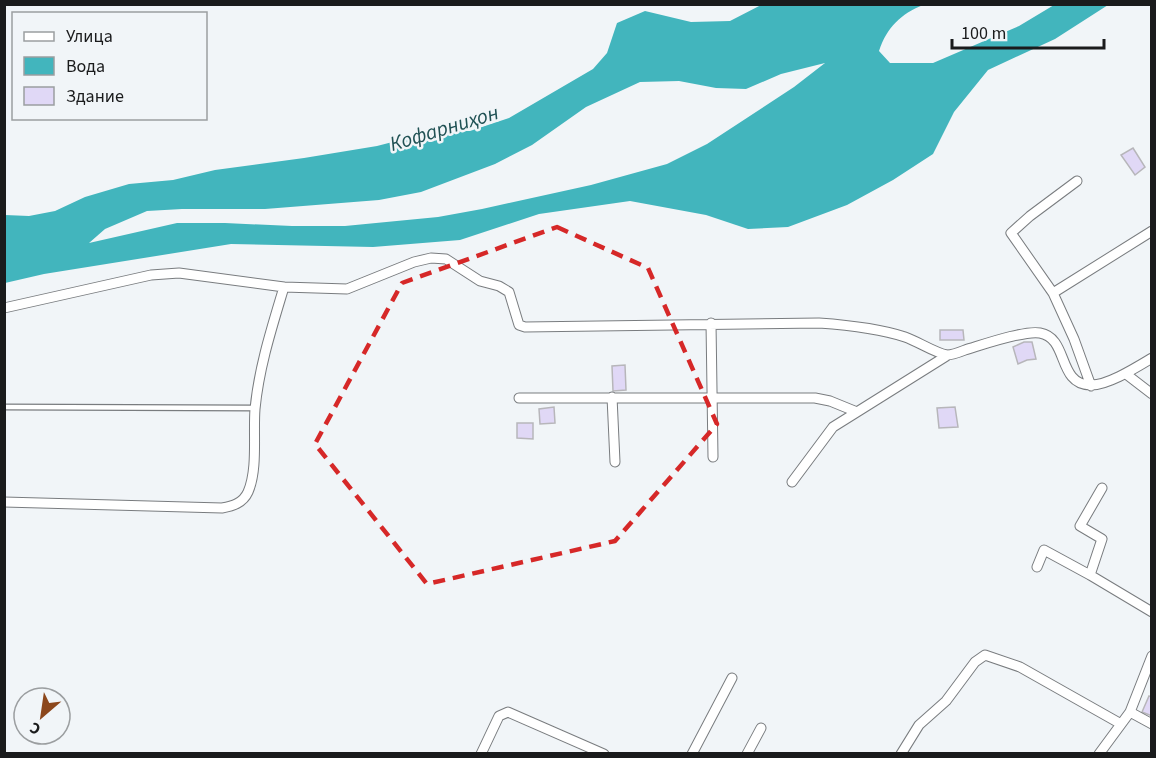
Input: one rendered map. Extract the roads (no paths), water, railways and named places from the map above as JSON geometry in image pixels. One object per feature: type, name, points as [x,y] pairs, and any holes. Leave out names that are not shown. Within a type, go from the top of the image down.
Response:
[{"type":"street","points":[[1077,181],[1011,233],[1053,293],[1074,339],[1091,386]]},
{"type":"street","points":[[1053,293],[1152,231]]},
{"type":"street","points":[[4,308],[152,275],[179,273],[284,287],[347,289],[414,262],[431,258],[446,260],[480,280],[509,292],[519,325],[525,327],[819,323],[851,326],[903,336],[948,355]]},
{"type":"street","points":[[4,502],[222,508],[237,505],[248,494],[252,479],[255,408],[264,353],[273,330],[284,287]]},
{"type":"street","points":[[711,323],[713,457]]},
{"type":"street","points":[[792,482],[833,427],[948,355],[1037,332],[1053,338],[1073,379],[1091,386],[1126,374],[1152,357]]},
{"type":"street","points":[[1126,374],[1152,394]]},
{"type":"street","points":[[612,397],[615,462]]},
{"type":"street","points":[[519,398],[815,398],[830,401],[857,412]]},
{"type":"street","points":[[1090,575],[1102,539],[1080,526],[1102,488]]},
{"type":"street","points":[[1037,567],[1044,550],[1152,612]]},
{"type":"street","points":[[902,753],[919,725],[946,701],[975,662],[985,655],[1020,667],[1121,724]]},
{"type":"street","points":[[1099,753],[1130,712],[1152,656]]},
{"type":"street","points":[[693,753],[732,678]]},
{"type":"street","points":[[481,753],[499,716],[508,712],[604,753]]},
{"type":"street","points":[[1130,712],[1152,724]]},
{"type":"street","points":[[747,753],[760,728]]},
{"type":"lane","points":[[4,407],[255,408]]},
{"type":"water","points":[[763,4],[923,5],[896,22],[886,35],[879,51],[890,63],[933,63],[1019,26],[1054,5],[1108,5],[1055,39],[988,70],[954,112],[933,154],[893,180],[847,205],[788,227],[748,229],[706,215],[630,201],[539,214],[460,240],[373,247],[231,244],[44,274],[5,283],[5,215],[29,216],[55,211],[85,197],[129,184],[173,180],[215,170],[377,146],[435,131],[470,131],[509,118],[593,69],[607,53],[617,23],[645,11],[691,22],[730,21]],"holes":[[[825,63],[794,87],[707,144],[667,164],[591,185],[438,217],[345,226],[177,223],[89,243],[105,229],[147,211],[265,209],[379,200],[421,192],[495,164],[532,145],[586,107],[640,82],[679,81],[716,88],[746,89],[781,74]]]},
{"type":"water label","name":"Кофарниҳон","points":[[444,128]]}]
